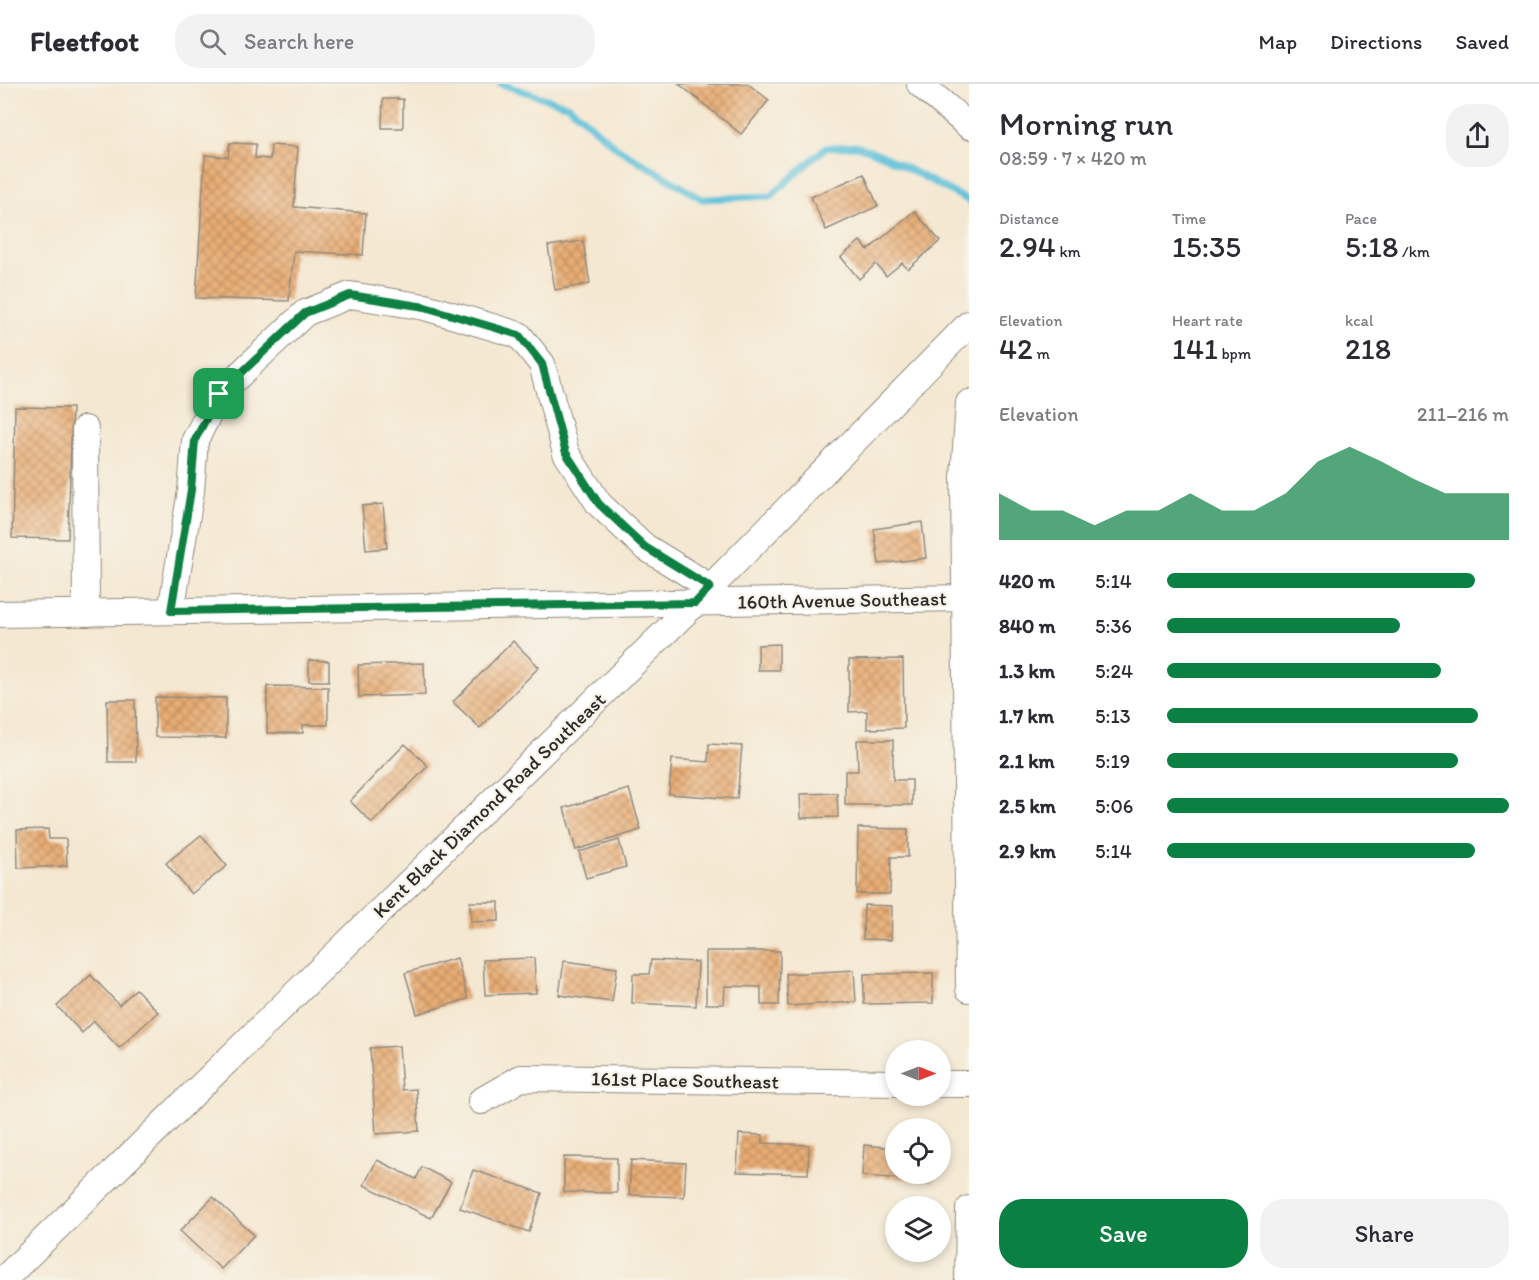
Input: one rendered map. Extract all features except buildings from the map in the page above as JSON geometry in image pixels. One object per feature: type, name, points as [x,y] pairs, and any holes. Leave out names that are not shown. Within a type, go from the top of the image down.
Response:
[{"type":"street","points":[[920,84],[969,126]]},
{"type":"street","points":[[171,611],[189,501],[195,440],[219,394],[305,313],[350,295],[425,307],[519,335],[542,364],[566,453],[599,504],[645,547],[703,595]]},
{"type":"street","name":"Kent Black Diamond Road Southeast","points":[[3,1278],[703,595],[969,324]]},
{"type":"street","points":[[969,403],[964,477],[969,989]]},
{"type":"street","points":[[85,429],[86,612]]},
{"type":"street","name":"160th Avenue Southeast","points":[[0,614],[703,595],[965,597]]},
{"type":"street","name":"161st Place Southeast","points":[[481,1101],[521,1078],[885,1083]]},
{"type":"street","points":[[951,1084],[969,1084]]},
{"type":"street","points":[[968,1280],[969,1209]]},
{"type":"waterway","points":[[501,84],[569,106],[617,148],[702,199],[771,196],[825,148],[856,146],[880,154],[969,201]]},
{"type":"route","points":[[350,295],[425,307],[519,335],[542,364],[566,453],[599,504],[645,547],[710,587],[695,603],[171,611],[191,490],[195,440],[219,394],[305,313],[350,295]]}]
